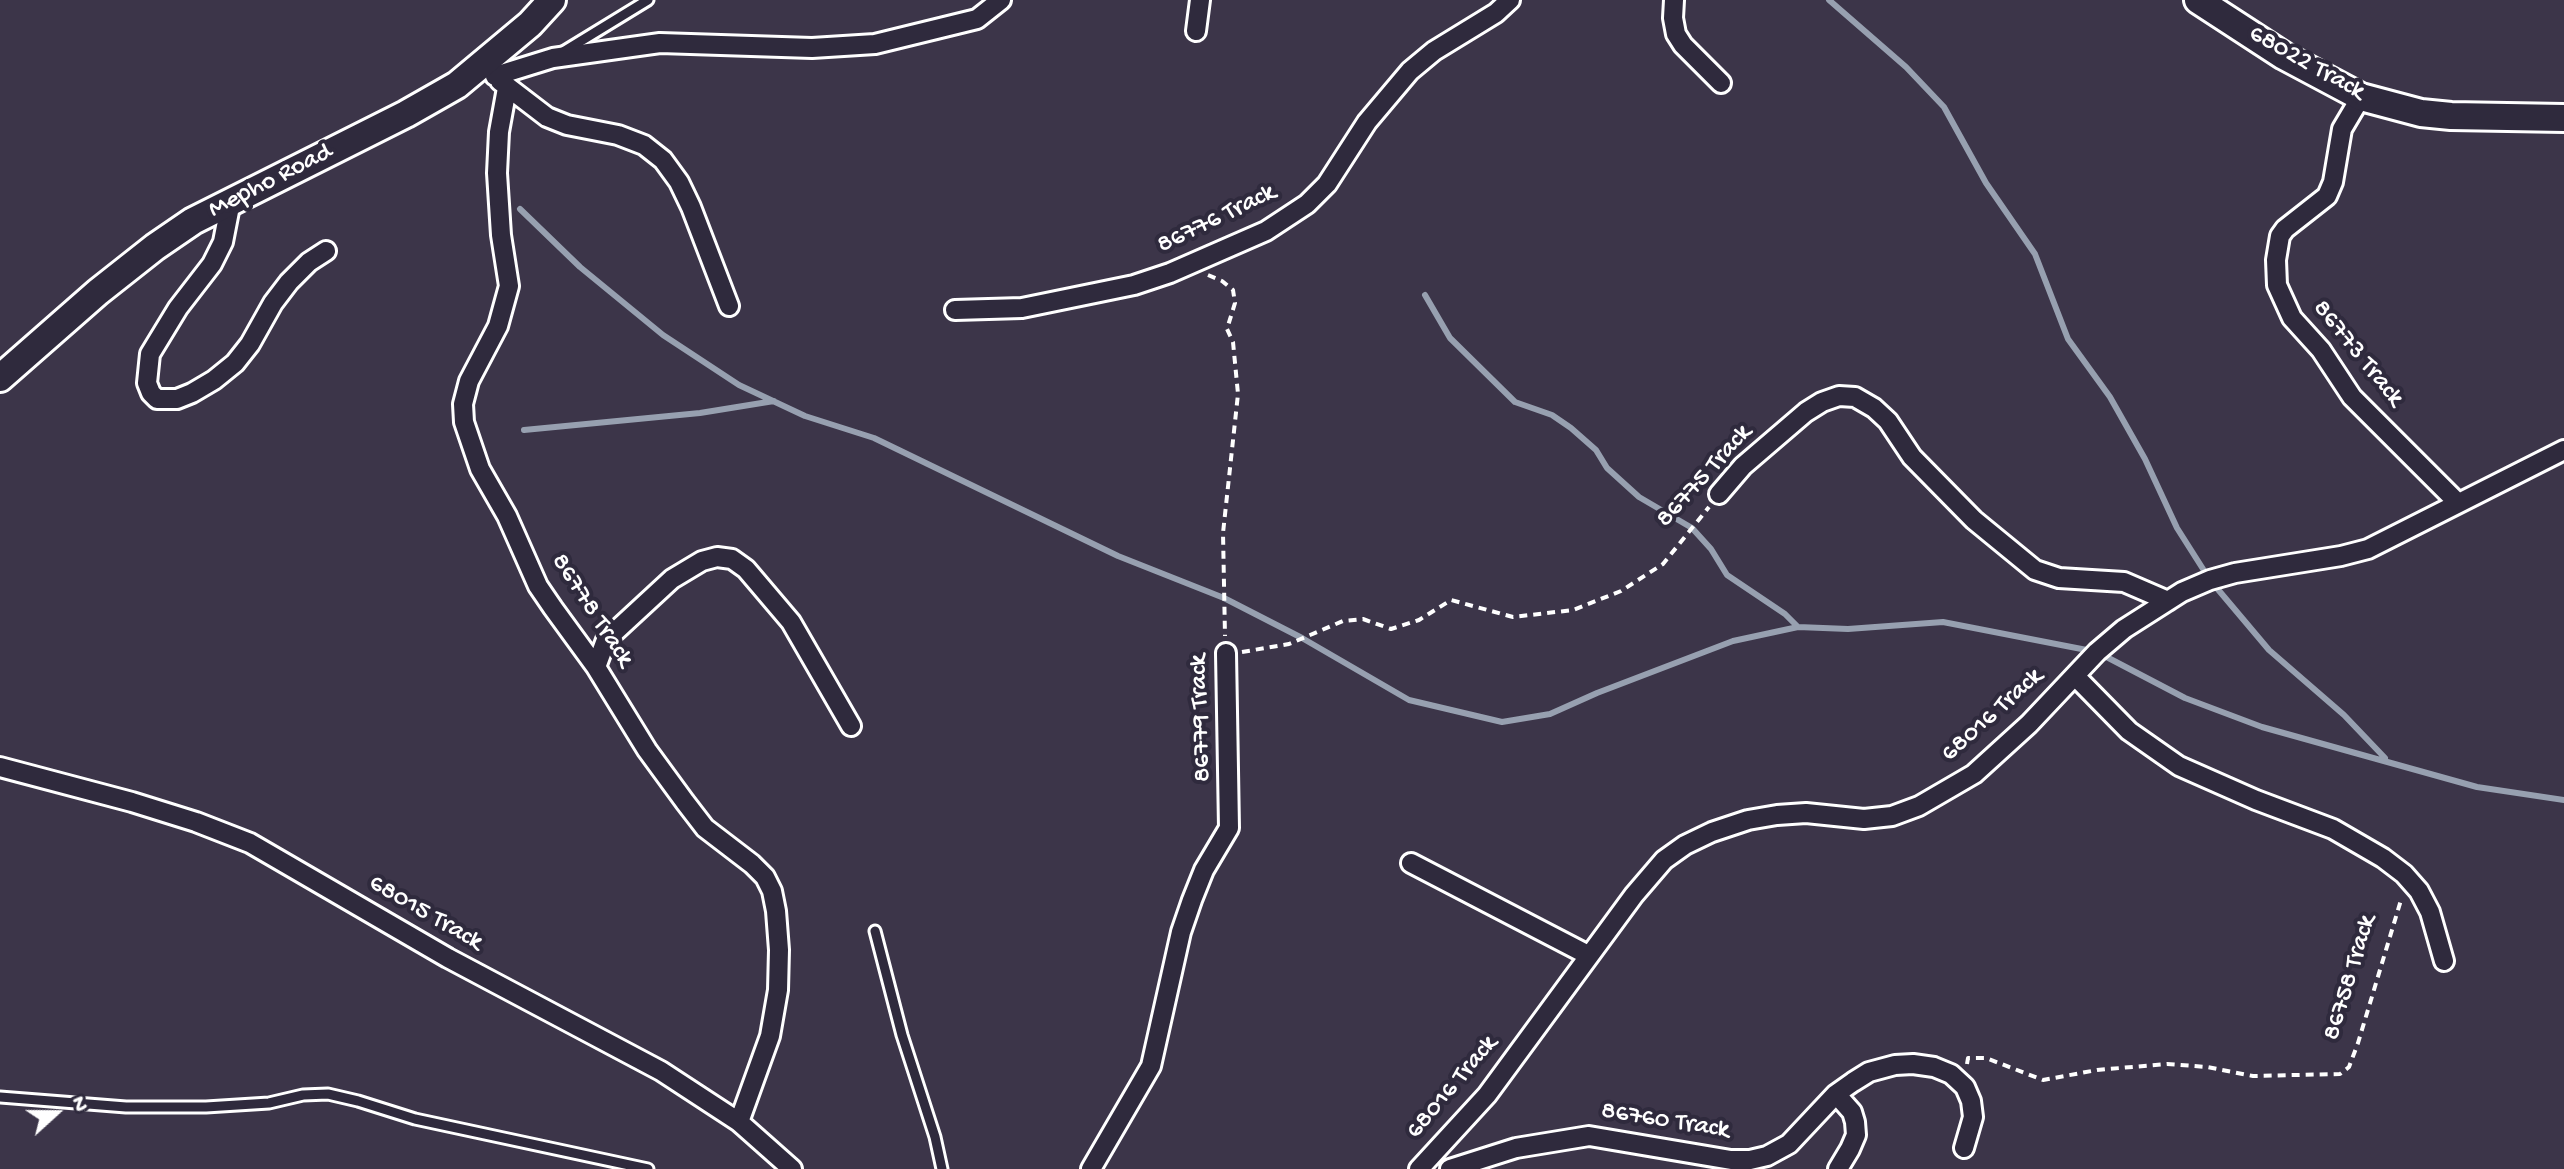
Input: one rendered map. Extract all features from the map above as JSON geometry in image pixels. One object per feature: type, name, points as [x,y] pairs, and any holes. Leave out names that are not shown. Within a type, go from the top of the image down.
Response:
[{"type":"street","name":"Mepho Road","points":[[0,378],[98,292],[193,221],[406,114],[457,85],[495,76],[530,24],[552,0]]},
{"type":"street","points":[[495,76],[553,58],[660,43],[812,48],[875,44],[977,19],[1001,0]]},
{"type":"street","points":[[1196,31],[1200,0]]},
{"type":"street","name":"86776 Track","points":[[955,310],[1022,308],[1151,280],[1266,231],[1307,204],[1327,184],[1388,95],[1410,71],[1434,51],[1488,19],[1510,0]]},
{"type":"street","points":[[1674,0],[1676,34],[1721,83]]},
{"type":"street","name":"68022 Track","points":[[2198,0],[2284,56],[2361,97],[2421,113],[2564,118]]},
{"type":"street","points":[[495,76],[547,117],[567,125],[618,135],[644,145],[663,160],[679,182],[691,207],[729,306]]},
{"type":"street","name":"86778 Track","points":[[495,76],[501,235],[509,286],[498,326],[469,381],[463,404],[464,422],[480,469],[507,516],[538,586],[685,802],[705,828],[765,877],[772,891],[779,950],[778,990],[770,1036],[739,1122]]},
{"type":"street","name":"86773 Track","points":[[2361,97],[2342,129],[2333,182],[2327,196],[2280,236],[2276,260],[2277,285],[2292,318],[2321,350],[2352,397],[2458,503]]},
{"type":"street","points":[[231,201],[223,242],[212,264],[163,330],[150,354],[147,383],[157,399],[177,399],[192,393],[235,363],[289,282],[309,262],[326,251]]},
{"type":"street","name":"86775 Track","points":[[1719,494],[1743,466],[1806,412],[1839,396],[1855,397],[1888,421],[1912,457],[1950,497],[2035,570],[2059,578],[2124,582],[2168,601]]},
{"type":"street","name":"68016 Track","points":[[1419,1169],[1487,1095],[1588,955],[1664,860],[1685,845],[1748,820],[1777,815],[1806,813],[1864,819],[1892,816],[1919,806],[1974,774],[2029,724],[2097,652],[2124,629],[2168,601],[2210,580],[2235,573],[2368,549],[2564,450]]},
{"type":"street","points":[[596,667],[606,640],[672,579],[702,561],[717,557],[732,559],[746,569],[791,622],[851,726]]},
{"type":"street","name":"86779 Track","points":[[1091,1169],[1151,1066],[1188,911],[1204,870],[1229,828],[1226,653]]},
{"type":"street","points":[[2075,676],[2129,731],[2179,766],[2333,829],[2404,874],[2419,891],[2430,912],[2444,961]]},
{"type":"street","name":"68015 Track","points":[[0,767],[170,814],[250,843],[448,958],[661,1071],[739,1122],[792,1169]]},
{"type":"street","points":[[1411,863],[1588,955]]},
{"type":"street","name":"86760 Track","points":[[1450,1169],[1516,1148],[1589,1136],[1695,1155],[1750,1160],[1767,1156],[1789,1144],[1836,1094],[1869,1072],[1895,1065],[1934,1067],[1951,1074],[1965,1087]]},
{"type":"street","points":[[1964,1148],[1973,1117],[1965,1087]]},
{"type":"street","points":[[1836,1094],[1846,1104],[1855,1122],[1856,1135],[1838,1169]]},
{"type":"lane","points":[[553,58],[648,0]]},
{"type":"lane","points":[[875,931],[942,1169]]},
{"type":"lane","points":[[0,1097],[126,1107],[206,1107],[269,1103],[303,1095],[328,1094],[415,1119],[648,1169]]},
{"type":"path","name":"86779 Track","points":[[1189,264],[1233,290],[1235,303],[1227,329],[1233,342],[1238,394],[1223,533],[1226,653]]},
{"type":"path","name":"86775 Track","points":[[1226,653],[1289,644],[1343,621],[1363,619],[1391,629],[1419,620],[1451,600],[1513,617],[1573,610],[1621,591],[1663,564],[1719,494]]},
{"type":"path","name":"86758 Track","points":[[1965,1087],[1968,1058],[1986,1058],[2043,1080],[2097,1070],[2167,1064],[2222,1069],[2253,1076],[2340,1074],[2349,1067],[2358,1043],[2400,907],[2404,874]]},
{"type":"waterway","points":[[1829,0],[1906,67],[1944,107],[1986,183],[2035,254],[2068,339],[2110,397],[2145,459],[2177,528],[2210,580],[2269,650],[2344,715],[2385,758]]},
{"type":"waterway","points":[[520,209],[580,267],[663,335],[739,385],[805,416],[874,438],[1118,556],[1224,598],[1302,638],[1409,700],[1502,722],[1550,714],[1733,641],[1798,627],[1848,629],[1943,622],[2097,652],[2185,698],[2262,727],[2477,787],[2564,800]]},
{"type":"waterway","points":[[1425,295],[1450,338],[1515,402],[1552,415],[1571,428],[1596,450],[1607,468],[1639,497],[1692,528],[1711,549],[1727,575],[1785,614],[1798,627]]},
{"type":"waterway","points":[[524,430],[700,413],[774,401]]}]
